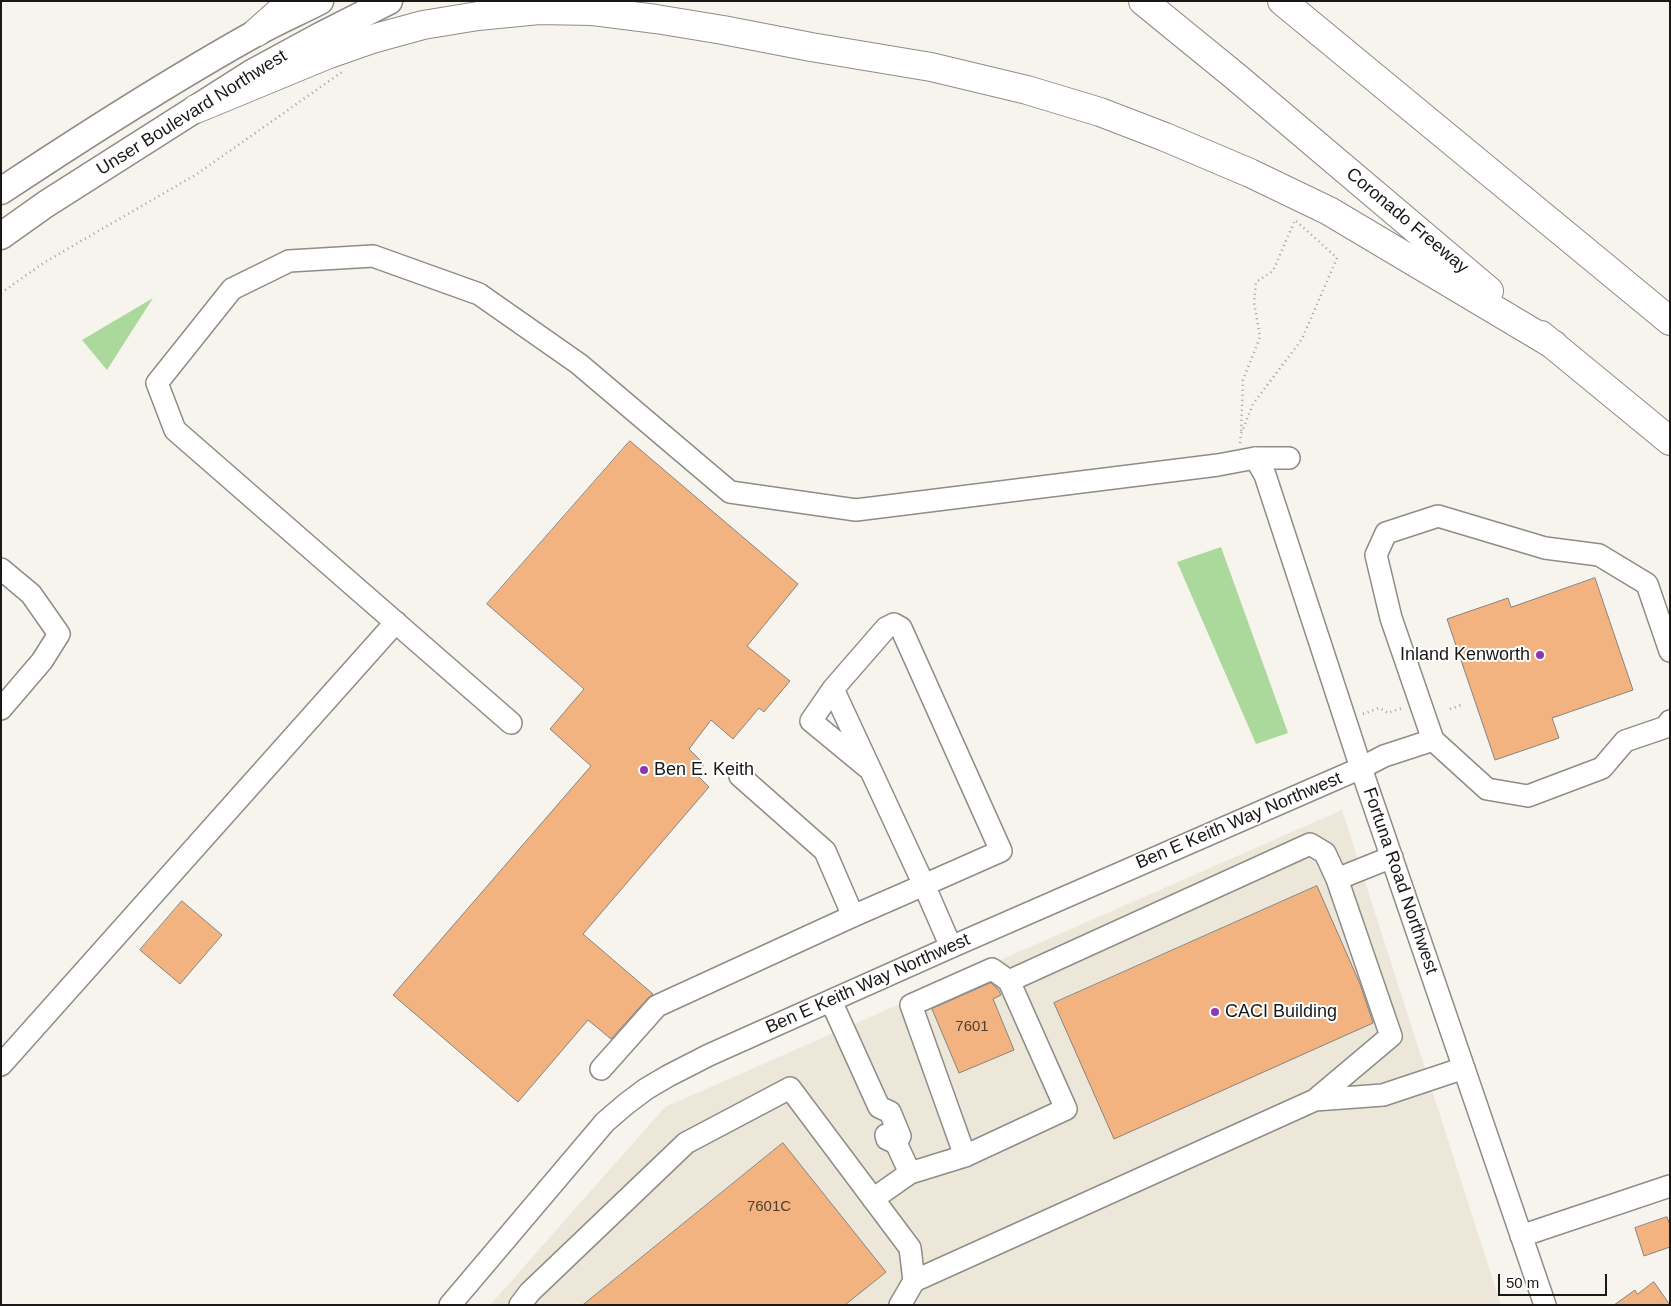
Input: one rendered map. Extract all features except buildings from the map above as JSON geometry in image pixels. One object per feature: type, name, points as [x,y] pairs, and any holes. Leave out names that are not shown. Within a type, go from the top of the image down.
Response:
[{"type":"highway","points":[[257,32],[292,1]]},
{"type":"highway","name":"Coronado Freeway","points":[[1143,1],[1250,88],[1554,346],[1670,441]]},
{"type":"highway","points":[[1282,1],[1670,321]]},
{"type":"highway","points":[[196,109],[329,54],[372,39],[423,25],[478,16],[539,10],[593,11],[723,30],[931,67],[1028,90],[1138,126],[1250,172],[1329,211],[1554,346]]},
{"type":"main road","name":"Unser Boulevard Northwest","points":[[1,191],[118,114],[257,32],[320,1]]},
{"type":"main road","name":"Unser Boulevard Northwest","points":[[1,236],[46,204],[252,73],[390,1]]},
{"type":"street","points":[[511,723],[175,430],[158,383],[232,289],[289,261],[373,256],[479,294],[579,364],[730,492],[856,510],[1218,466],[1255,458],[1289,458]]},
{"type":"street","name":"Fortuna Road Northwest","points":[[1255,458],[1265,475],[1361,768],[1544,1305]]},
{"type":"street","points":[[1670,652],[1646,584],[1599,555],[1545,548],[1438,516],[1386,533],[1376,555],[1391,618],[1433,740],[1487,789],[1528,796],[1602,768],[1625,741],[1666,727],[1670,721]]},
{"type":"street","points":[[1,569],[31,594],[59,634],[42,661],[1,709]]},
{"type":"street","points":[[1,1065],[396,622]]},
{"type":"street","points":[[601,1069],[657,1006],[853,916],[1001,851],[902,628],[894,624],[886,628],[833,689],[811,721],[871,770]]},
{"type":"street","points":[[833,689],[951,947]]},
{"type":"street","name":"Ben E Keith Way Northwest","points":[[450,1305],[605,1122],[626,1104],[668,1076],[709,1055],[1361,768],[1384,756],[1433,740]]},
{"type":"street","points":[[740,776],[825,851],[853,916]]},
{"type":"street","points":[[900,1305],[914,1281],[1315,1100],[1391,1036],[1337,879],[1325,853],[1310,844],[1009,981]]},
{"type":"street","points":[[1337,879],[1392,857]]},
{"type":"street","points":[[873,1199],[910,1173],[965,1156],[1066,1109],[1009,981],[992,969],[911,1006],[965,1156]]},
{"type":"street","points":[[831,1001],[880,1107],[877,1115],[888,1139],[896,1143],[910,1173]]},
{"type":"street","points":[[1315,1100],[1383,1096],[1464,1068]]},
{"type":"street","points":[[520,1305],[530,1292],[686,1143],[790,1088],[910,1248],[914,1281]]},
{"type":"street","points":[[1521,1236],[1670,1186]]},
{"type":"path","points":[[1,293],[45,262],[197,174],[342,72]]},
{"type":"path","points":[[1241,434],[1253,404],[1302,340],[1337,258],[1295,220],[1273,271],[1256,282],[1254,302],[1260,337],[1243,380],[1240,446],[1244,453],[1255,458]]},
{"type":"path","points":[[1450,709],[1464,704]]},
{"type":"path","points":[[1362,714],[1379,708],[1388,713],[1402,708]]},
{"type":"shaded area","points":[[153,298],[107,370],[82,340]]},
{"type":"shaded area","points":[[1221,547],[1288,733],[1256,744],[1177,562]]},
{"type":"shaded area","points":[[1342,810],[1501,1305],[490,1305],[665,1107]]},
{"type":"place","name":"Inland Kenworth","points":[[1540,655]]},
{"type":"place","name":"Ben E. Keith","points":[[644,770]]},
{"type":"place","name":"CACI Building","points":[[1215,1012]]}]
